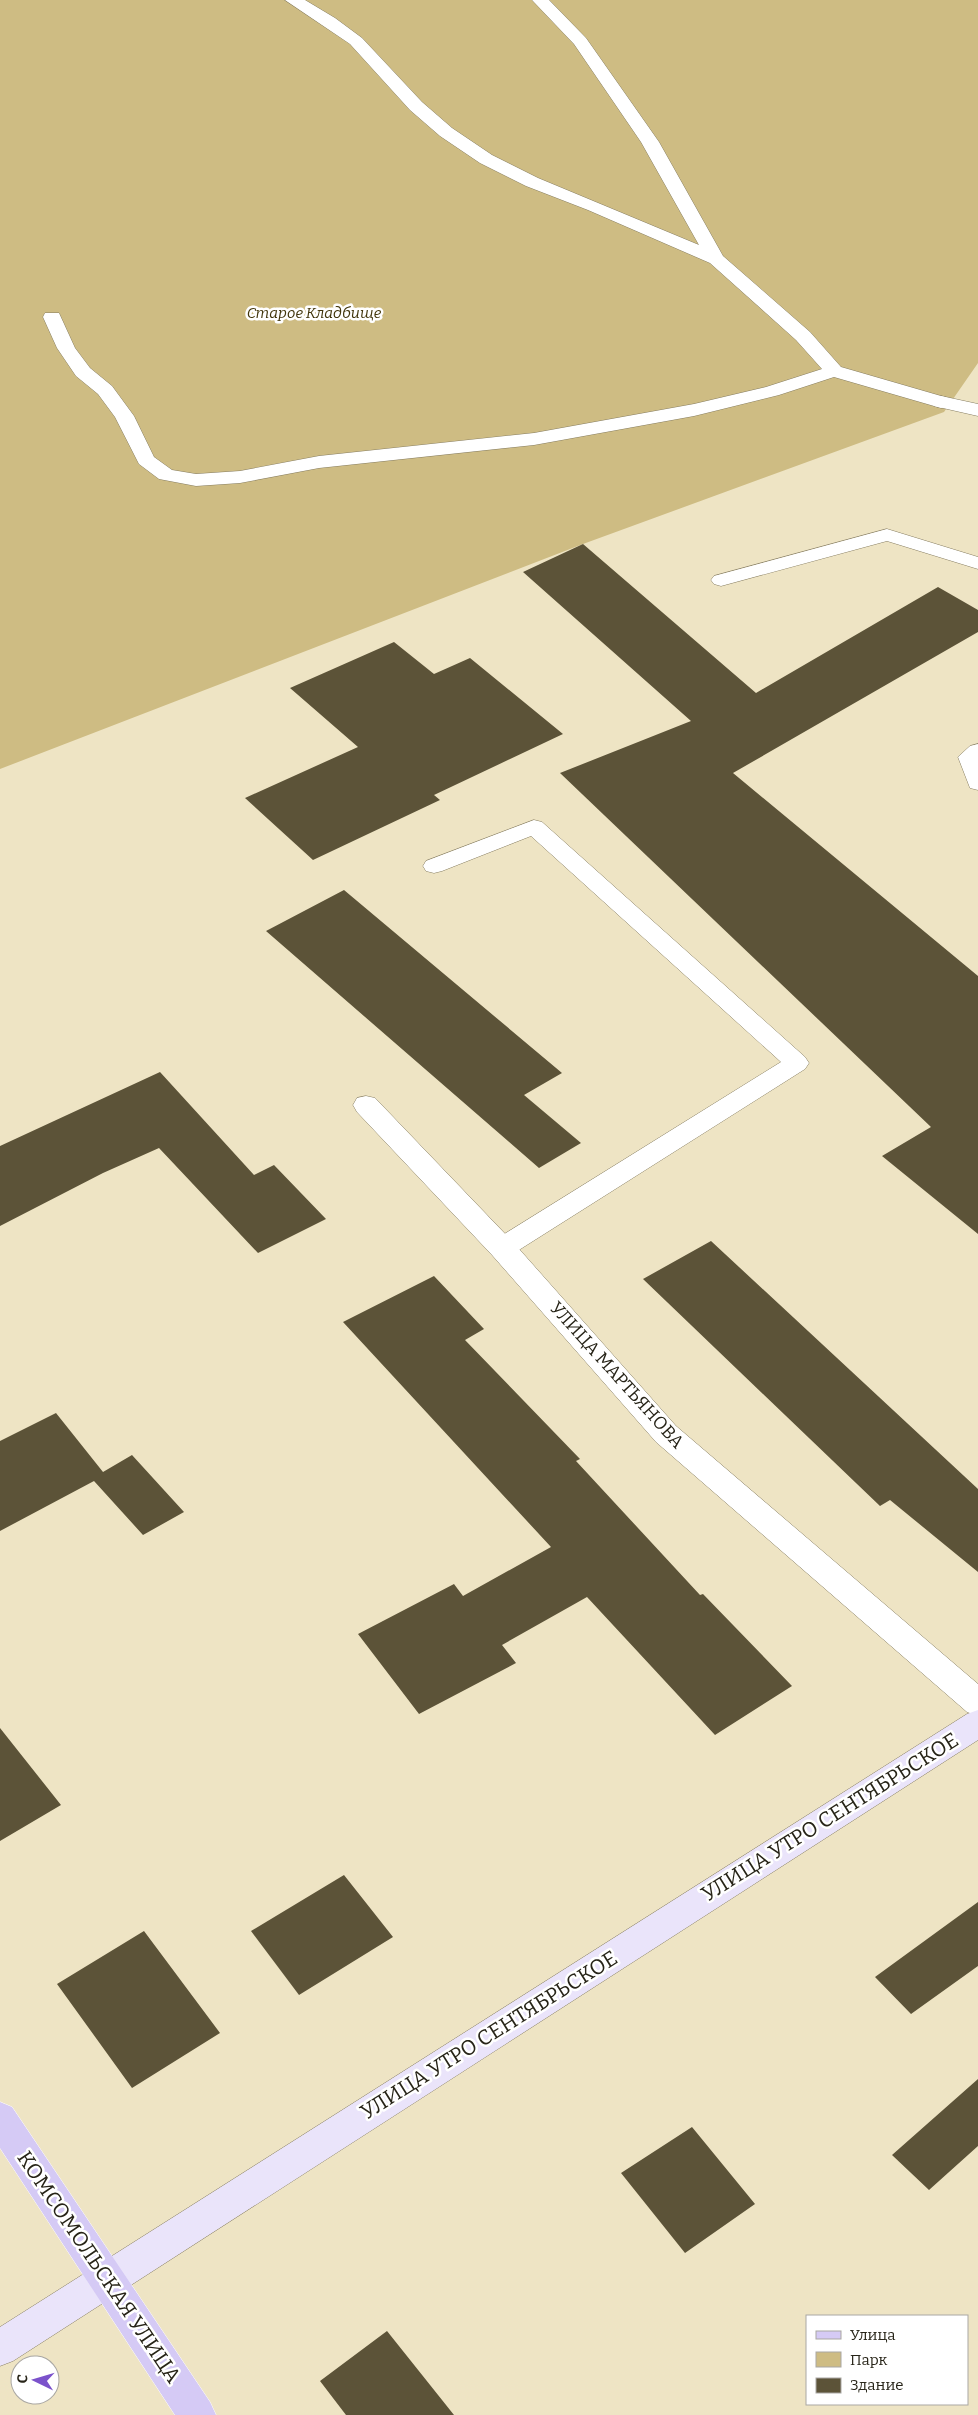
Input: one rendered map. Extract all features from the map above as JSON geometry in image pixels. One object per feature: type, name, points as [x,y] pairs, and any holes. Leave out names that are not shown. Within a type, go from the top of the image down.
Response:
[{"type":"main road","name":"КОМСОМОЛЬСКАЯ УЛИЦА","points":[[0,2118],[197,2415]]},
{"type":"street","points":[[941,402],[978,410]]},
{"type":"street","name":"УЛИЦА МАРТЬЯНОВА","points":[[366,1105],[502,1248],[666,1434],[978,1704]]},
{"type":"street","name":"УЛИЦА УТРО СЕНТЯБРЬСКОЕ","points":[[0,2348],[106,2278],[978,1723]]},
{"type":"lane","points":[[294,0],[329,21],[356,42],[416,106],[446,132],[486,159],[532,182],[603,210],[716,259],[803,336],[834,371],[941,402]]},
{"type":"lane","points":[[540,0],[580,41],[650,142],[716,259]]},
{"type":"lane","points":[[52,317],[66,348],[83,372],[105,390],[124,416],[146,460],[166,475],[196,480],[240,477],[329,461],[534,440],[583,428],[644,420],[694,410],[772,391],[834,371]]},
{"type":"lane","points":[[721,580],[887,535],[978,563]]},
{"type":"lane","points":[[978,751],[969,757],[978,783]]},
{"type":"lane","points":[[434,866],[534,826],[797,1063],[502,1248]]},
{"type":"green space","name":"Старое Кладбище","points":[[0,0],[978,0],[978,363],[944,412],[583,544],[0,769]]},
{"type":"building","points":[[583,544],[756,693],[938,587],[978,610],[978,632],[733,773],[978,976],[978,1234],[882,1156],[931,1127],[560,773],[691,721],[523,572]]},
{"type":"building","points":[[394,642],[434,674],[470,658],[563,734],[434,795],[440,800],[313,860],[245,798],[358,747],[290,688]]},
{"type":"building","points":[[344,890],[562,1073],[524,1095],[581,1143],[539,1168],[266,931]]},
{"type":"building","points":[[160,1072],[254,1175],[274,1165],[326,1219],[258,1253],[159,1148],[103,1173],[0,1226],[0,1146]]},
{"type":"building","points":[[711,1241],[978,1489],[978,1572],[890,1500],[880,1506],[643,1279]]},
{"type":"building","points":[[434,1276],[484,1329],[465,1340],[580,1459],[576,1461],[700,1595],[703,1594],[792,1686],[715,1735],[587,1597],[502,1645],[516,1663],[419,1714],[358,1634],[454,1584],[463,1596],[551,1547],[343,1322]]},
{"type":"building","points":[[56,1413],[103,1472],[132,1455],[184,1512],[143,1535],[94,1481],[0,1531],[0,1441]]},
{"type":"building","points":[[0,1728],[61,1805],[0,1841]]},
{"type":"building","points":[[344,1875],[393,1937],[299,1995],[251,1931]]},
{"type":"building","points":[[978,1902],[978,1966],[911,2014],[875,1977]]},
{"type":"building","points":[[144,1931],[220,2033],[132,2088],[57,1984]]},
{"type":"building","points":[[978,2079],[978,2146],[929,2190],[892,2155]]},
{"type":"building","points":[[692,2127],[755,2204],[685,2253],[621,2173]]},
{"type":"building","points":[[387,2331],[454,2415],[346,2415],[320,2381]]}]
